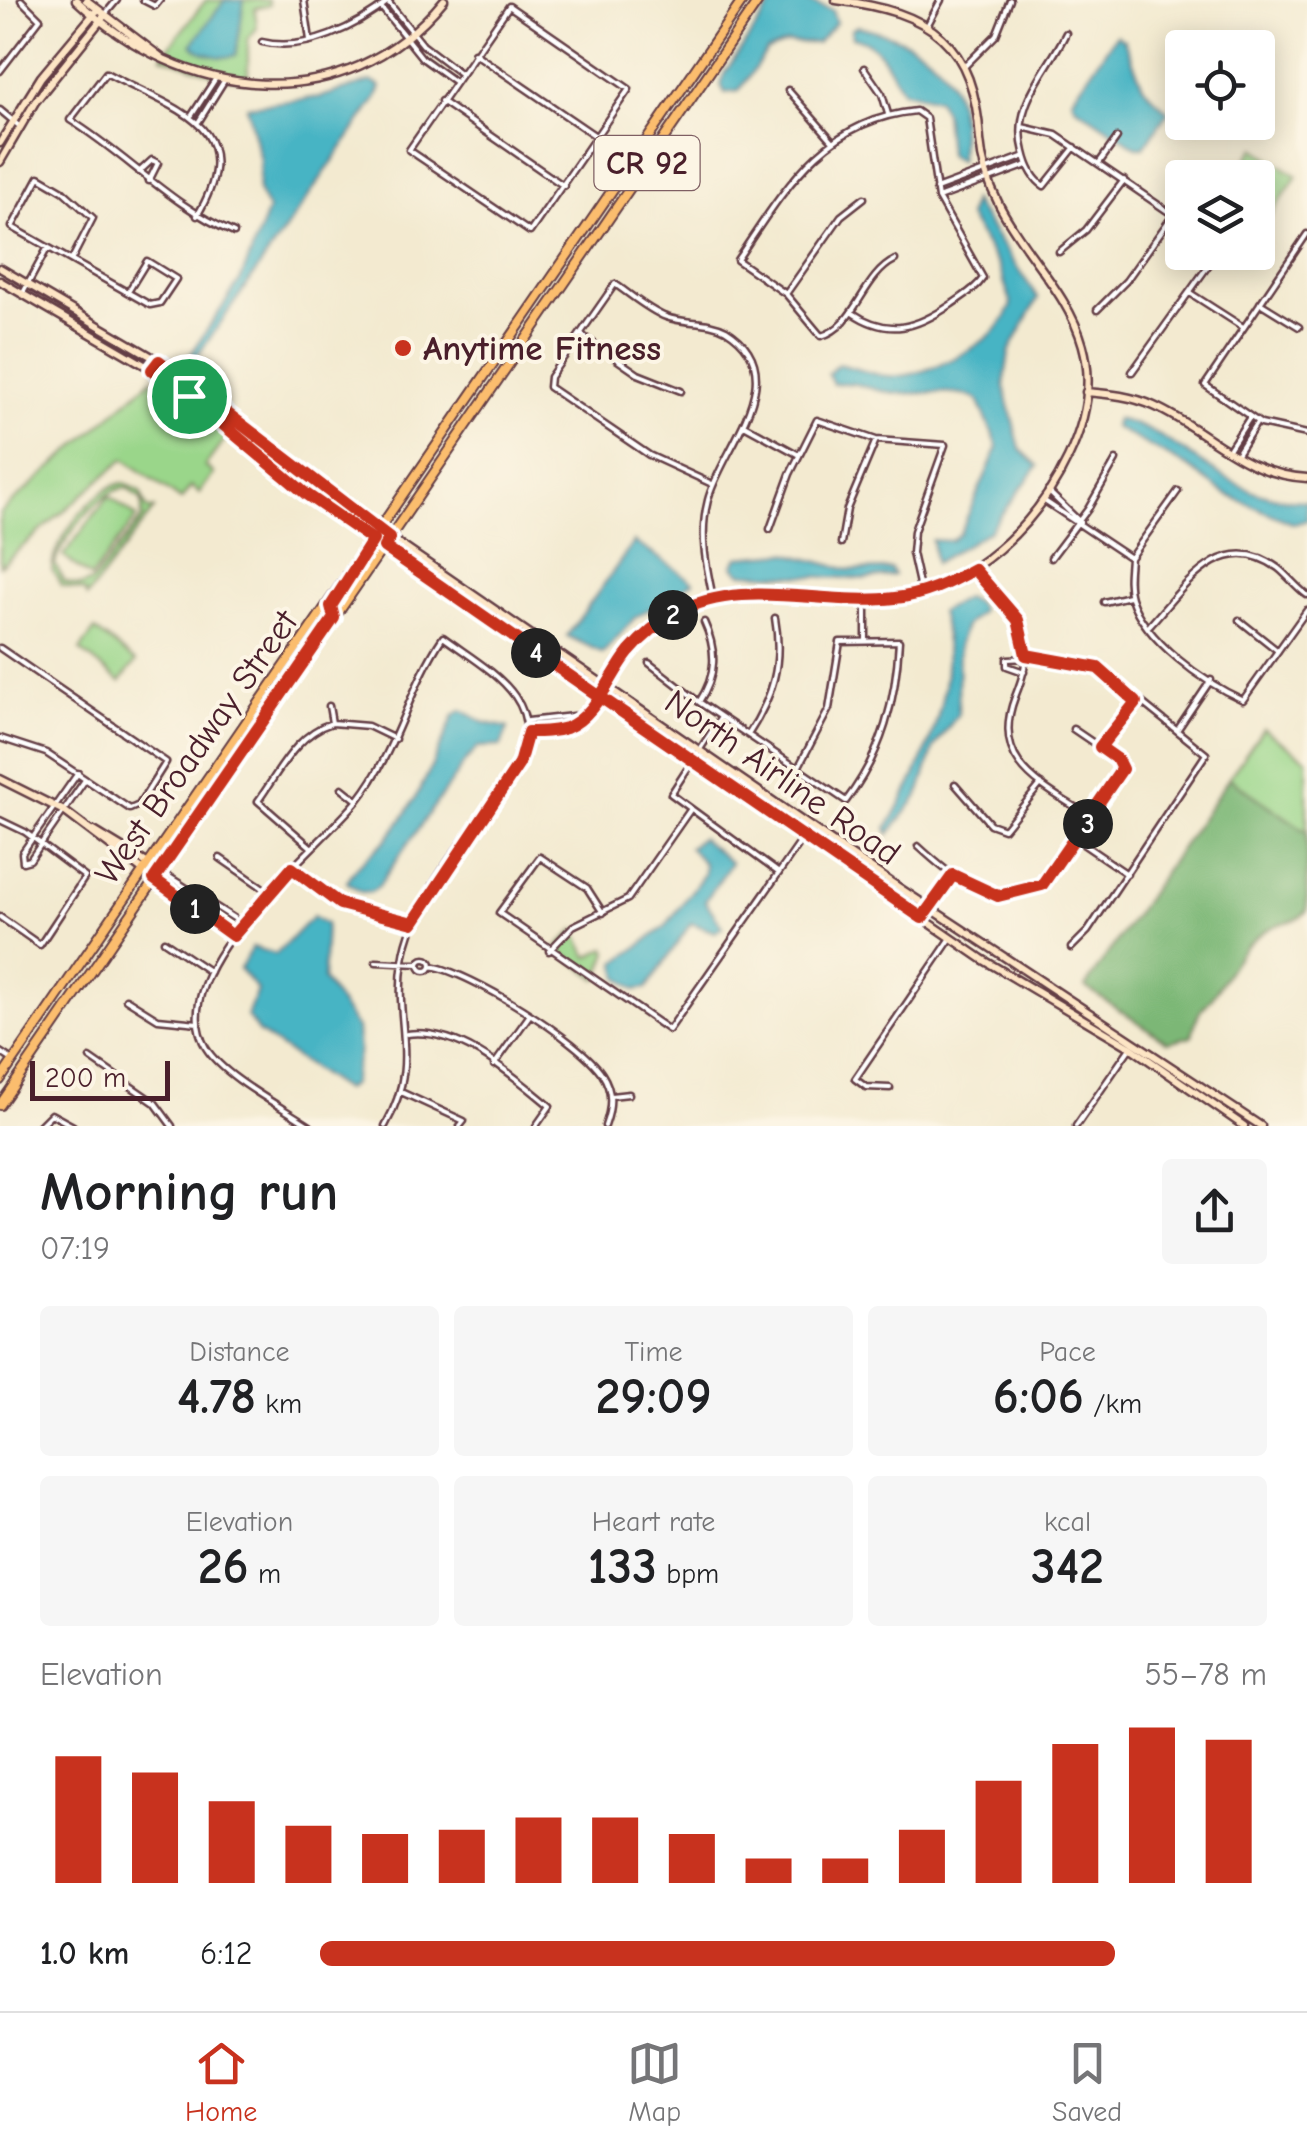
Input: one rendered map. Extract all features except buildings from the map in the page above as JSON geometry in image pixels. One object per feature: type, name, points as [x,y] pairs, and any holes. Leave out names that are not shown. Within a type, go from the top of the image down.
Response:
[{"type":"main road","points":[[76,0],[140,51],[167,62],[220,80],[286,83],[330,75],[408,35],[444,0]]},
{"type":"main road","points":[[86,0],[98,15]]},
{"type":"main road","name":"West Broadway Street","points":[[0,1080],[7,1064],[743,0]]},
{"type":"main road","name":"West Broadway Street","points":[[0,1104],[760,0]]},
{"type":"main road","points":[[599,696],[649,632],[677,612],[713,598],[746,594],[866,599],[920,593],[974,569],[1008,541],[1048,491],[1072,448],[1086,392],[1084,356],[1073,316],[999,203],[988,175],[980,109],[966,65],[927,26],[873,4],[840,0]]},
{"type":"main road","points":[[0,143],[12,122],[98,15]]},
{"type":"main road","points":[[0,162],[19,126],[98,15]]},
{"type":"main road","name":"North Airline Road","points":[[0,268],[96,320],[159,361],[390,538],[930,908],[1046,983],[1244,1126]]},
{"type":"main road","name":"North Airline Road","points":[[0,281],[152,370],[239,435],[306,494],[951,938],[1040,994],[1133,1044],[1261,1126]]},
{"type":"main road","points":[[90,331],[96,320]]},
{"type":"main road","points":[[152,370],[159,361]]},
{"type":"main road","points":[[1086,392],[1150,404],[1230,455],[1268,473],[1307,478]]},
{"type":"main road","points":[[239,435],[246,427]]},
{"type":"main road","points":[[334,618],[330,610],[344,581]]},
{"type":"main road","points":[[511,635],[518,624]]},
{"type":"main road","points":[[0,779],[64,811],[157,875]]},
{"type":"main road","points":[[1040,994],[1046,983]]},
{"type":"street","points":[[0,70],[40,18],[20,0]]},
{"type":"street","points":[[98,15],[105,0]]},
{"type":"street","points":[[98,15],[117,0]]},
{"type":"street","points":[[143,0],[155,6],[160,0]]},
{"type":"street","points":[[304,0],[310,40]]},
{"type":"street","points":[[927,26],[941,0]]},
{"type":"street","points":[[966,65],[996,35],[1010,0]]},
{"type":"street","points":[[262,42],[310,40],[341,30],[389,1],[408,35],[460,74]]},
{"type":"street","points":[[382,6],[454,81]]},
{"type":"street","points":[[509,6],[629,89],[530,232],[409,150],[474,53],[509,6]]},
{"type":"street","points":[[1066,34],[1031,90],[1022,127],[1027,164],[1040,185],[1056,176],[1076,147]]},
{"type":"street","points":[[474,53],[597,137]]},
{"type":"street","points":[[864,68],[881,92],[888,114]]},
{"type":"street","points":[[197,216],[218,169],[212,139],[192,115],[106,73],[70,120],[104,141],[197,216],[234,233]]},
{"type":"street","points":[[192,115],[220,80]]},
{"type":"street","points":[[199,121],[220,80]]},
{"type":"street","points":[[788,90],[832,140]]},
{"type":"street","points":[[440,101],[564,186]]},
{"type":"street","points":[[0,110],[19,126]]},
{"type":"street","points":[[850,312],[880,328],[909,328],[929,320],[983,278],[938,198],[922,113],[888,114],[832,140],[800,168],[737,260],[786,294],[820,336],[832,332],[876,274],[895,260]]},
{"type":"street","points":[[0,120],[12,122]]},
{"type":"street","points":[[1022,127],[1048,131],[1076,147],[1165,209]]},
{"type":"street","points":[[1100,163],[1116,138]]},
{"type":"street","points":[[938,198],[1025,156]]},
{"type":"street","points":[[139,172],[152,160],[158,163],[149,181]]},
{"type":"street","points":[[936,189],[1027,164]]},
{"type":"street","points":[[72,260],[94,218],[63,190],[39,177],[12,227],[128,292],[156,305],[176,279],[147,261],[128,292]]},
{"type":"street","points":[[1059,252],[1086,230],[1124,180]]},
{"type":"street","points":[[786,294],[841,216],[864,198]]},
{"type":"street","points":[[1097,310],[1126,281],[1165,226]]},
{"type":"street","points":[[1307,234],[1205,385],[1258,422],[1286,433],[1307,434]]},
{"type":"street","points":[[23,294],[48,247]]},
{"type":"street","points":[[1132,372],[1206,270]]},
{"type":"street","points":[[712,484],[632,445],[552,391],[548,384],[615,284],[670,318],[726,330],[744,348],[755,372],[754,400],[712,484],[703,544],[713,598]]},
{"type":"street","points":[[1190,293],[1244,327]]},
{"type":"street","points":[[1260,302],[1298,327]]},
{"type":"street","points":[[580,334],[638,374],[681,391]]},
{"type":"street","points":[[1230,455],[1250,417]]},
{"type":"street","points":[[770,529],[817,420],[876,440],[944,445],[914,531],[912,553],[920,593]]},
{"type":"street","points":[[1230,455],[1258,422]]},
{"type":"street","points":[[744,426],[799,455]]},
{"type":"street","points":[[841,543],[847,509],[876,440]]},
{"type":"street","points":[[1051,558],[1080,522],[1116,460]]},
{"type":"street","points":[[1048,491],[1080,522]]},
{"type":"street","points":[[1178,491],[1130,558],[1130,596],[1149,626],[1173,652],[1242,700],[1307,610]]},
{"type":"street","points":[[1042,499],[1130,558]]},
{"type":"street","points":[[1149,626],[1194,574],[1226,555],[1273,565],[1307,596]]},
{"type":"street","points":[[974,569],[1018,620],[1026,655],[1007,722],[1007,736],[1018,763],[1040,784],[1092,818]]},
{"type":"street","points":[[1104,602],[1130,596]]},
{"type":"street","points":[[866,599],[866,641]]},
{"type":"street","points":[[748,735],[768,702],[776,676],[775,618]]},
{"type":"street","points":[[1239,620],[1279,651]]},
{"type":"street","points":[[699,702],[714,668],[714,647],[704,622]]},
{"type":"street","points":[[306,1125],[224,1067],[205,1046],[198,1004],[211,972],[233,936],[269,892],[358,800],[395,739],[426,663],[442,637],[514,691],[528,721],[528,732],[519,764],[413,923],[402,962],[406,1034],[401,1092],[385,1126]]},
{"type":"street","points":[[650,663],[699,702],[846,801],[868,769],[888,720],[900,641],[840,642],[829,709],[798,768]]},
{"type":"street","points":[[0,648],[166,762],[132,809],[46,753],[0,738]]},
{"type":"street","points":[[1024,672],[1005,663],[1009,657],[1026,655],[1098,668],[1206,754],[1127,874],[1071,948]]},
{"type":"street","points":[[1178,729],[1210,680]]},
{"type":"street","points":[[528,732],[568,728],[599,696]]},
{"type":"street","points":[[1100,747],[1136,702]]},
{"type":"street","points":[[329,706],[332,723]]},
{"type":"street","points":[[528,721],[586,713]]},
{"type":"street","points":[[721,717],[671,794],[779,872]]},
{"type":"street","points":[[312,848],[258,801],[300,741],[314,729],[332,723],[368,726],[395,739]]},
{"type":"street","points":[[918,846],[953,875],[998,896],[1032,891],[1054,873],[1122,769],[1117,759],[1073,729]]},
{"type":"street","points":[[78,773],[20,856],[23,862],[28,862],[42,844],[86,779]]},
{"type":"street","points":[[954,784],[990,824],[1004,830],[1040,784]]},
{"type":"street","points":[[342,788],[358,800]]},
{"type":"street","points":[[549,952],[573,926],[603,913],[635,890],[690,810]]},
{"type":"street","points":[[0,820],[33,838],[86,877],[40,945],[0,917]]},
{"type":"street","points":[[603,913],[586,888],[540,857],[499,913],[549,952],[668,1030],[804,836]]},
{"type":"street","points":[[1077,840],[1127,874]]},
{"type":"street","points":[[220,858],[269,892]]},
{"type":"street","points":[[292,868],[340,904],[413,923]]},
{"type":"street","points":[[157,875],[243,924]]},
{"type":"street","points":[[157,875],[233,936]]},
{"type":"street","points":[[922,918],[953,875]]},
{"type":"street","points":[[890,1088],[866,1087],[855,1078],[951,938]]},
{"type":"street","points":[[164,941],[211,972]]},
{"type":"street","points":[[376,962],[418,964],[426,958],[431,966],[474,979],[584,1054],[600,1071],[610,1096],[605,1126]]},
{"type":"street","points":[[418,964],[423,971],[431,966]]},
{"type":"street","points":[[126,999],[158,1019],[198,1022]]},
{"type":"street","points":[[494,1065],[528,1016]]},
{"type":"street","points":[[406,1034],[442,1033],[494,1065],[550,1106],[536,1126]]},
{"type":"street","points":[[1076,1126],[1133,1044]]},
{"type":"street","points":[[0,1052],[7,1064]]},
{"type":"street","points":[[90,1058],[155,1104],[172,1126]]},
{"type":"street","points":[[401,1092],[462,1123]]},
{"type":"street","points":[[610,1096],[629,1094]]},
{"type":"street","points":[[39,1126],[51,1114],[73,1126]]},
{"type":"green space","points":[[206,0],[268,0],[269,5],[255,9],[257,28],[248,39],[248,80],[225,78],[162,56]]},
{"type":"green space","points":[[1255,148],[1273,160],[1247,160]]},
{"type":"green space","points":[[1275,161],[1297,176],[1275,209]]},
{"type":"green space","points":[[152,379],[228,435],[205,466],[214,474],[199,493],[191,486],[181,500],[124,459],[0,566],[0,513]]},
{"type":"green space","points":[[124,483],[140,491],[147,509],[154,509],[87,597],[84,591],[62,586],[52,570],[54,558],[77,517],[113,486]],"holes":[[[127,488],[142,500],[142,518],[92,582],[80,586],[65,582],[55,565],[58,555],[95,506],[106,496]]]},
{"type":"green space","points":[[109,496],[137,517],[91,578],[63,556]]},
{"type":"green space","points":[[95,630],[136,662],[120,682],[80,650]]},
{"type":"green space","points":[[1263,729],[1307,759],[1307,832],[1229,778]]},
{"type":"green space","points":[[1229,778],[1307,832],[1307,910],[1296,920],[1278,925],[1246,946],[1200,1013],[1192,1036],[1168,1042],[1085,987]]},
{"type":"green space","points":[[575,930],[588,957],[606,948],[608,952],[598,979],[556,949]]},
{"type":"water","points":[[225,0],[244,0],[236,55],[219,57],[192,44]]},
{"type":"water","points":[[775,0],[803,0],[832,10],[836,23],[817,43],[787,43],[767,51],[739,91],[725,93],[721,85],[724,74]]},
{"type":"water","points":[[857,26],[907,42],[941,68],[959,107],[959,161],[948,154],[944,112],[937,99],[903,91],[877,51],[852,37],[851,30]]},
{"type":"water","points":[[1116,35],[1124,40],[1143,86],[1165,109],[1165,116],[1144,147],[1136,147],[1075,106],[1072,99]]},
{"type":"water","points":[[371,81],[381,87],[376,99],[192,364],[187,360],[241,279],[268,210],[258,191],[260,160],[247,106],[321,97]]},
{"type":"water","points":[[972,201],[1038,298],[1009,352],[1004,385],[1020,449],[1038,466],[989,531],[935,563],[932,540],[951,541],[960,533],[998,447],[978,400],[957,394],[900,393],[833,384],[828,374],[838,364],[883,376],[913,374],[967,351],[997,328],[1011,302],[999,267],[968,217]]},
{"type":"water","points":[[1116,419],[1163,438],[1251,490],[1307,501],[1307,520],[1294,524],[1225,494],[1188,467],[1114,427]]},
{"type":"water","points":[[634,542],[693,582],[635,618],[603,653],[567,636]]},
{"type":"water","points":[[786,553],[849,570],[891,569],[894,575],[865,579],[741,573],[733,566],[738,557]]},
{"type":"water","points":[[964,598],[976,602],[981,611],[965,626],[959,643],[958,714],[934,747],[919,795],[889,834],[887,828],[926,751],[943,696],[946,640],[940,612]]},
{"type":"water","points":[[462,710],[483,722],[508,728],[501,746],[478,747],[377,888],[361,892],[347,882],[400,822],[426,778],[454,715]]},
{"type":"water","points":[[701,838],[731,863],[705,901],[723,927],[715,932],[691,923],[647,988],[635,990],[619,977],[616,963],[665,927],[704,874],[704,864],[689,847]]},
{"type":"water","points":[[313,916],[326,924],[323,980],[357,1028],[359,1051],[352,1084],[344,1090],[258,1032],[247,1016],[257,990],[240,969],[252,947],[276,954]]},
{"type":"place","name":"Anytime Fitness","points":[[403,348]]},
{"type":"route","points":[[189,396],[152,370],[159,361],[314,484],[390,538],[384,547],[593,692],[599,696],[772,814],[922,918],[953,875],[998,896],[1032,891],[1042,885],[1092,818],[1122,769],[1117,759],[1100,747],[1136,702],[1098,668],[1074,660],[1026,655],[1018,620],[974,569],[936,588],[895,598],[746,594],[713,598],[677,612],[649,632],[628,654],[599,696],[575,724],[558,730],[528,732],[519,764],[413,923],[340,904],[292,868],[233,936],[154,879],[334,618],[331,606],[373,540],[306,494],[189,396]]}]
